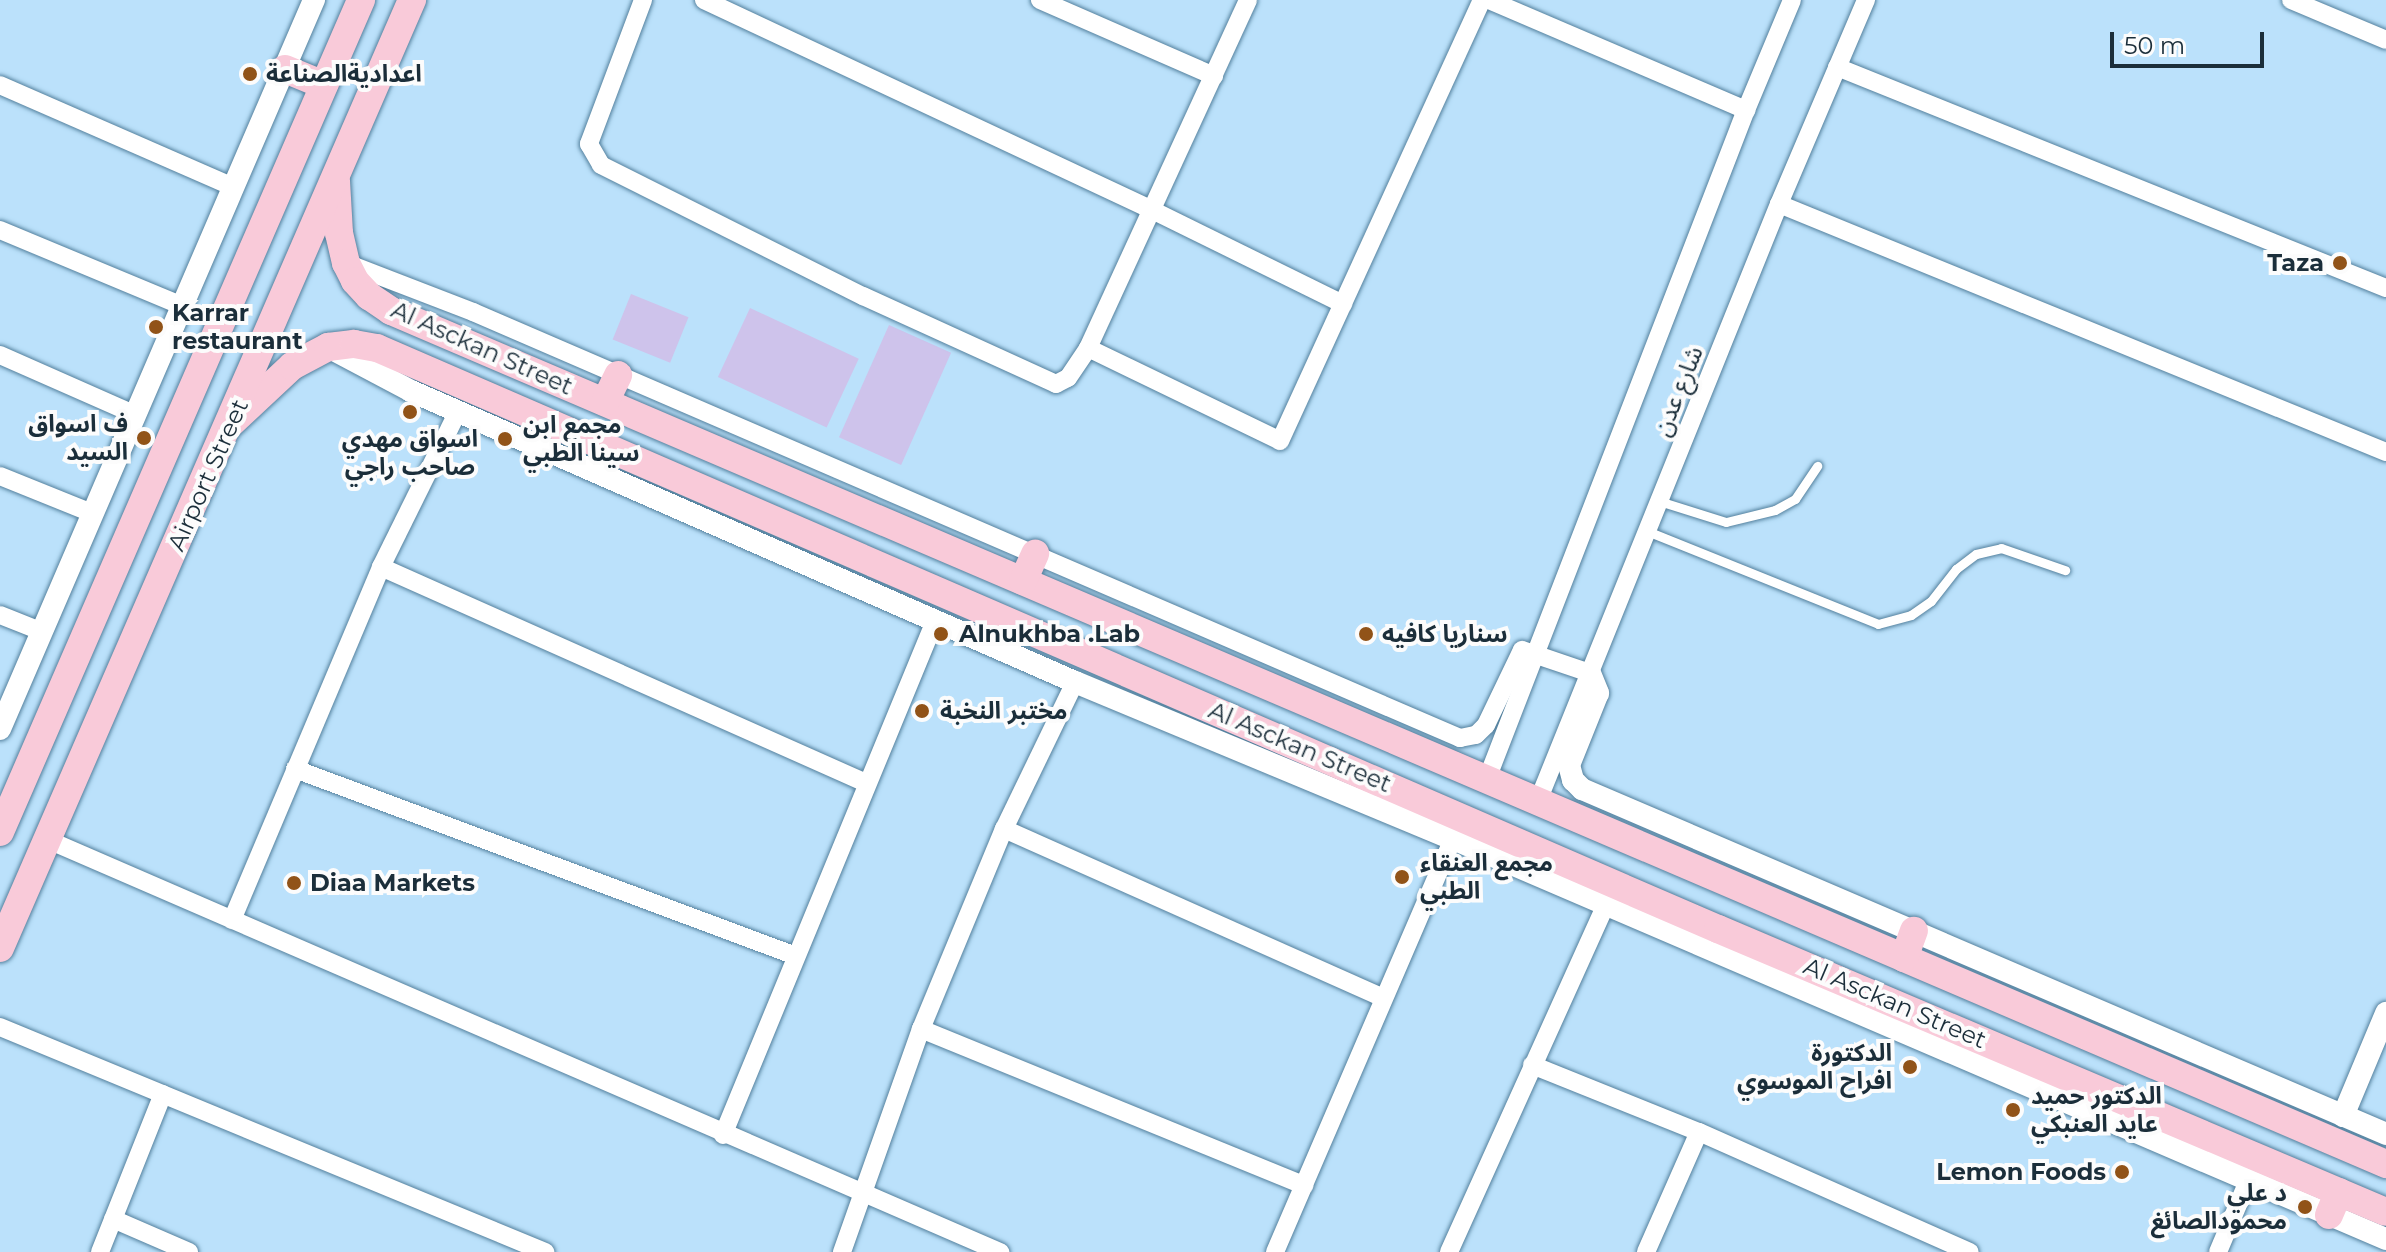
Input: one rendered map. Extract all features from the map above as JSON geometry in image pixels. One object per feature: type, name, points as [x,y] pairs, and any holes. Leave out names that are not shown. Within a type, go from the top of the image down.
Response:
[{"type":"main road","name":"Airport Street","points":[[0,832],[361,0]]},
{"type":"main road","name":"Airport Street","points":[[0,948],[336,181],[412,0]]},
{"type":"main road","points":[[285,69],[324,85]]},
{"type":"main road","name":"Al Asckan Street","points":[[336,181],[339,233],[346,263],[355,281],[369,296],[391,311],[2386,1164]]},
{"type":"main road","name":"Al Asckan Street","points":[[230,424],[292,366],[328,347],[354,344],[377,348],[532,415],[842,563],[1468,837],[2009,1064],[2158,1114],[2236,1146],[2334,1204],[2386,1212]]},
{"type":"main road","points":[[481,393],[497,378],[495,355]]},
{"type":"main road","points":[[605,402],[618,375]]},
{"type":"main road","points":[[532,415],[527,401],[529,391],[544,376]]},
{"type":"main road","points":[[1023,581],[1035,554]]},
{"type":"main road","points":[[1904,958],[1914,931]]},
{"type":"main road","points":[[2158,1114],[2173,1096],[2175,1075]]},
{"type":"main road","points":[[2236,1146],[2238,1123],[2252,1107]]},
{"type":"street","points":[[0,729],[314,0]]},
{"type":"street","points":[[643,0],[589,144],[601,165],[863,296],[1056,384],[1068,378],[1088,348],[1248,0]]},
{"type":"street","points":[[704,0],[1152,210],[1343,304]]},
{"type":"street","points":[[1040,0],[1214,76]]},
{"type":"street","points":[[1088,348],[1280,441],[1482,0]]},
{"type":"street","points":[[1489,0],[1746,110]]},
{"type":"street","name":"شارع عدن","points":[[1487,779],[1746,110],[1792,0]]},
{"type":"street","name":"شارع عدن","points":[[1538,801],[1779,204],[1866,0]]},
{"type":"street","points":[[2291,0],[2386,40]]},
{"type":"street","points":[[1837,67],[2386,288]]},
{"type":"street","points":[[0,85],[234,187]]},
{"type":"street","points":[[1779,204],[2386,452]]},
{"type":"street","points":[[0,230],[183,306]]},
{"type":"street","points":[[346,263],[473,312],[1460,738],[1476,735],[1486,725],[1517,653],[1525,649],[1590,673],[1598,693],[1571,757],[1570,774],[1577,785],[2386,1134]]},
{"type":"street","points":[[328,347],[377,376],[458,411],[842,563],[935,621],[1075,682],[1468,837],[1606,905],[1714,939]]},
{"type":"street","points":[[0,355],[136,415]]},
{"type":"street","points":[[232,920],[381,567],[458,411]]},
{"type":"street","points":[[0,476],[94,514]]},
{"type":"street","points":[[381,567],[866,783]]},
{"type":"street","points":[[0,615],[43,632]]},
{"type":"street","points":[[723,1135],[935,621]]},
{"type":"street","points":[[842,1252],[921,1029],[1004,829],[1075,682]]},
{"type":"street","points":[[295,769],[796,956]]},
{"type":"street","points":[[1004,829],[1383,998]]},
{"type":"street","points":[[1275,1252],[1383,998],[1468,837]]},
{"type":"street","points":[[46,839],[723,1135],[1000,1252]]},
{"type":"street","points":[[1449,1252],[1606,905]]},
{"type":"street","points":[[2343,1116],[2386,1015]]},
{"type":"street","points":[[0,1027],[545,1252]]},
{"type":"street","points":[[921,1029],[1304,1185]]},
{"type":"street","points":[[2009,1064],[2248,1181],[2334,1204],[2386,1239]]},
{"type":"street","points":[[1532,1065],[1699,1132],[1970,1252]]},
{"type":"street","points":[[100,1252],[163,1094]]},
{"type":"street","points":[[1646,1252],[1699,1132]]},
{"type":"street","points":[[2218,1252],[2248,1181]]},
{"type":"street","points":[[113,1219],[189,1252]]},
{"type":"lane","points":[[1659,501],[1726,522],[1775,510],[1795,499],[1817,466]]},
{"type":"lane","points":[[1647,531],[1878,624],[1911,615],[1931,601],[1956,569],[1976,554],[2001,548],[2065,570]]},
{"type":"shaded area","points":[[631,294],[688,317],[670,363],[613,339]]},
{"type":"shaded area","points":[[750,308],[859,359],[827,428],[718,377]]},
{"type":"shaded area","points":[[889,325],[951,353],[901,465],[839,437]]},
{"type":"place","name":"اعداديةالصناعة","points":[[250,74]]},
{"type":"place","name":"Taza","points":[[2340,263]]},
{"type":"place","name":"Karrar restaurant","points":[[156,327]]},
{"type":"place","name":"اسواق مهدي صاحب راجي","points":[[410,412]]},
{"type":"place","name":"ف اسواق السيد","points":[[144,438]]},
{"type":"place","name":"مجمع ابن سينا الطبي","points":[[505,439]]},
{"type":"place","name":"Alnukhba .Lab","points":[[941,634]]},
{"type":"place","name":"سناريا كافيه","points":[[1366,634]]},
{"type":"place","name":"مختبر النخبة","points":[[922,711]]},
{"type":"place","name":"مجمع العنقاء الطبي","points":[[1402,877]]},
{"type":"place","name":"Diaa Markets","points":[[294,883]]},
{"type":"place","name":"الدكتورة افراح الموسوي","points":[[1910,1067]]},
{"type":"place","name":"الدكتور حميد عايد العنبكي","points":[[2013,1110]]},
{"type":"place","name":"Lemon Foods","points":[[2122,1172]]},
{"type":"place","name":"د علي محمودالصائغ","points":[[2305,1207]]}]
